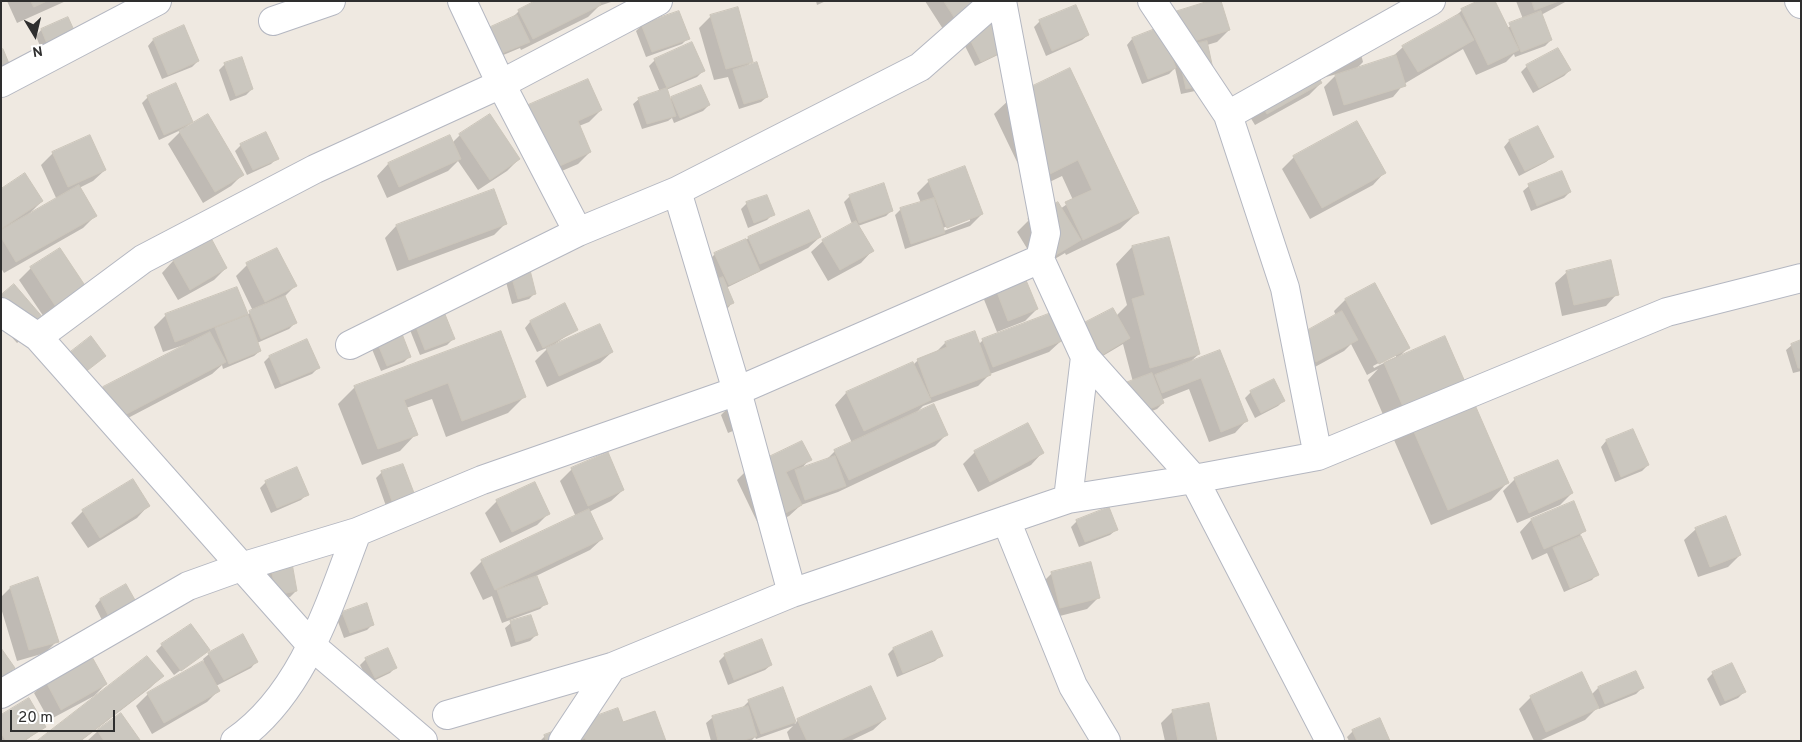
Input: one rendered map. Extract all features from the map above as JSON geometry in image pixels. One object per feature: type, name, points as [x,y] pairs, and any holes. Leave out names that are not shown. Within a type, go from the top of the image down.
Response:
[{"type":"street","points":[[1,83],[157,1]]},
{"type":"street","points":[[273,21],[331,1]]},
{"type":"street","points":[[462,1],[501,84],[578,232]]},
{"type":"street","points":[[38,337],[143,259],[315,170],[501,84],[658,1]]},
{"type":"street","points":[[350,345],[578,232],[676,191],[920,67],[995,1]]},
{"type":"street","points":[[1002,1],[1046,233],[1040,259],[1085,357],[1194,480],[1330,741]]},
{"type":"street","points":[[1152,1],[1228,115],[1285,288],[1318,456]]},
{"type":"street","points":[[1228,115],[1431,1]]},
{"type":"street","points":[[676,191],[737,391],[792,593]]},
{"type":"street","points":[[1,694],[188,586],[240,567],[357,532],[482,480],[737,391],[1040,259]]},
{"type":"street","points":[[446,715],[612,667],[792,593],[1068,499],[1194,480],[1318,456],[1667,312],[1801,278]]},
{"type":"street","points":[[1,312],[38,337],[312,647],[423,741]]},
{"type":"street","points":[[1068,499],[1085,357]]},
{"type":"street","points":[[1006,520],[1073,686],[1106,741]]},
{"type":"street","points":[[235,741],[270,710],[312,647],[357,532]]},
{"type":"street","points":[[563,741],[612,667]]},
{"type":"building","points":[[31,1],[47,1],[34,7]]},
{"type":"building","points":[[535,1],[599,1],[601,5],[533,39],[518,10]]},
{"type":"building","points":[[944,1],[981,1],[955,18]]},
{"type":"building","points":[[1209,1],[1221,1],[1230,30],[1175,47],[1165,15]]},
{"type":"building","points":[[1478,1],[1495,1],[1519,50],[1488,65],[1461,9]]},
{"type":"building","points":[[1532,1],[1559,1],[1535,10]]},
{"type":"building","points":[[1076,5],[1089,35],[1052,51],[1039,20]]},
{"type":"building","points":[[738,7],[753,62],[726,69],[710,15]]},
{"type":"building","points":[[679,11],[690,39],[652,52],[641,24]]},
{"type":"building","points":[[1541,11],[1552,40],[1521,52],[1509,23]]},
{"type":"building","points":[[1459,14],[1474,40],[1418,72],[1402,46]]},
{"type":"building","points":[[517,15],[530,42],[495,56],[484,30]]},
{"type":"building","points":[[68,17],[78,39],[50,51],[41,29]]},
{"type":"building","points":[[996,17],[1012,47],[981,62],[966,31]]},
{"type":"building","points":[[184,25],[199,61],[168,75],[153,39]]},
{"type":"building","points":[[1160,27],[1176,68],[1148,79],[1132,38]]},
{"type":"building","points":[[1207,41],[1216,83],[1186,89],[1177,48]]},
{"type":"building","points":[[692,42],[705,71],[667,88],[654,59]]},
{"type":"building","points":[[1558,48],[1571,70],[1539,88],[1526,65]]},
{"type":"building","points":[[3,49],[15,78],[1,84],[1,50]]},
{"type":"building","points":[[1396,55],[1406,86],[1344,105],[1335,75]]},
{"type":"building","points":[[242,57],[253,89],[236,96],[224,63]]},
{"type":"building","points":[[757,62],[768,97],[744,104],[733,70]]},
{"type":"building","points":[[1310,63],[1322,83],[1267,114],[1255,94]]},
{"type":"building","points":[[1070,68],[1139,213],[1083,240],[1065,202],[1092,190],[1078,160],[1048,175],[1010,97]]},
{"type":"building","points":[[588,79],[602,110],[578,121],[591,152],[553,169],[526,106]]},
{"type":"building","points":[[176,83],[193,122],[164,135],[147,96]]},
{"type":"building","points":[[701,85],[710,105],[680,118],[671,97]]},
{"type":"building","points":[[667,88],[676,116],[647,124],[638,98]]},
{"type":"building","points":[[208,114],[244,175],[215,192],[179,131]]},
{"type":"building","points":[[490,114],[520,159],[490,180],[459,134]]},
{"type":"building","points":[[1357,121],[1386,173],[1322,208],[1293,156]]},
{"type":"building","points":[[1538,126],[1554,157],[1525,171],[1509,140]]},
{"type":"building","points":[[266,132],[279,159],[253,170],[240,144]]},
{"type":"building","points":[[90,135],[106,170],[68,187],[52,152]]},
{"type":"building","points":[[450,135],[461,159],[399,187],[388,163]]},
{"type":"building","points":[[965,166],[983,214],[947,228],[928,180]]},
{"type":"building","points":[[1562,171],[1571,192],[1537,206],[1528,184]]},
{"type":"building","points":[[25,173],[43,201],[1,229],[1,189]]},
{"type":"building","points":[[884,183],[893,211],[859,223],[849,195]]},
{"type":"building","points":[[79,185],[97,216],[16,262],[1,237],[1,230]]},
{"type":"building","points":[[494,189],[507,224],[409,260],[396,225]]},
{"type":"building","points":[[767,195],[775,215],[754,223],[746,202]]},
{"type":"building","points":[[934,198],[945,233],[911,244],[900,208]]},
{"type":"building","points":[[1058,202],[1081,240],[1051,258],[1028,219]]},
{"type":"building","points":[[809,210],[821,237],[760,264],[748,237]]},
{"type":"building","points":[[856,221],[874,251],[840,270],[822,240]]},
{"type":"building","points":[[1169,237],[1200,354],[1150,368],[1132,299],[1145,295],[1132,246]]},
{"type":"building","points":[[211,238],[227,268],[190,290],[173,260]]},
{"type":"building","points":[[746,239],[760,271],[729,285],[714,253]]},
{"type":"building","points":[[60,248],[86,287],[56,307],[30,267]]},
{"type":"building","points":[[277,248],[297,286],[265,302],[246,263]]},
{"type":"building","points":[[1611,260],[1619,295],[1574,305],[1566,271]]},
{"type":"building","points":[[1021,268],[1038,309],[1008,321],[992,279]]},
{"type":"building","points":[[530,270],[536,294],[518,299],[511,275]]},
{"type":"building","points":[[723,277],[734,303],[715,311],[704,285]]},
{"type":"building","points":[[1375,283],[1410,348],[1379,364],[1345,299]]},
{"type":"building","points":[[14,284],[45,320],[24,338],[1,313],[1,295]]},
{"type":"building","points":[[237,287],[248,314],[175,342],[165,314]]},
{"type":"building","points":[[285,296],[297,323],[261,339],[249,311]]},
{"type":"building","points":[[440,302],[455,339],[425,350],[411,314]]},
{"type":"building","points":[[565,303],[578,330],[543,348],[530,321]]},
{"type":"building","points":[[1113,308],[1130,338],[1102,355],[1084,323]]},
{"type":"building","points":[[1342,311],[1358,340],[1316,362],[1301,334]]},
{"type":"building","points":[[1051,313],[1062,341],[993,367],[982,339]]},
{"type":"building","points":[[248,315],[261,351],[229,364],[215,328]]},
{"type":"building","points":[[397,321],[411,357],[387,366],[372,330]]},
{"type":"building","points":[[600,324],[613,352],[559,376],[546,348]]},
{"type":"building","points":[[501,331],[526,397],[462,421],[448,383],[404,400],[418,435],[378,449],[354,386]]},
{"type":"building","points":[[975,331],[991,375],[931,397],[917,359],[947,347],[945,342]]},
{"type":"building","points":[[210,332],[226,362],[119,418],[103,387]]},
{"type":"building","points":[[91,336],[106,356],[70,384],[55,364]]},
{"type":"building","points":[[1445,336],[1509,483],[1448,510],[1384,363]]},
{"type":"building","points":[[307,339],[320,368],[281,384],[269,356]]},
{"type":"building","points":[[1801,340],[1801,368],[1798,368],[1791,344]]},
{"type":"building","points":[[1220,350],[1248,421],[1221,432],[1201,378],[1162,393],[1155,375]]},
{"type":"building","points":[[913,362],[931,400],[864,431],[846,392]]},
{"type":"building","points":[[1152,373],[1164,403],[1133,416],[1120,385]]},
{"type":"building","points":[[1274,379],[1285,401],[1261,413],[1250,391]]},
{"type":"building","points":[[934,404],[948,435],[849,480],[834,450]]},
{"type":"building","points":[[1028,423],[1044,453],[990,482],[974,451]]},
{"type":"building","points":[[1633,429],[1649,465],[1621,477],[1606,440]]},
{"type":"building","points":[[802,441],[812,460],[786,472],[802,505],[773,519],[748,467]]},
{"type":"building","points":[[608,452],[624,490],[588,506],[571,468]]},
{"type":"building","points":[[835,456],[846,486],[805,500],[795,470]]},
{"type":"building","points":[[1558,460],[1573,493],[1529,513],[1514,478]]},
{"type":"building","points":[[403,464],[414,493],[392,501],[381,471]]},
{"type":"building","points":[[297,467],[309,495],[277,508],[265,481]]},
{"type":"building","points":[[133,479],[150,506],[100,538],[82,510]]},
{"type":"building","points":[[535,482],[550,514],[512,532],[496,500]]},
{"type":"building","points":[[1574,501],[1586,531],[1544,549],[1531,519]]},
{"type":"building","points":[[1109,507],[1118,530],[1085,542],[1076,520]]},
{"type":"building","points":[[589,509],[603,539],[495,590],[481,560]]},
{"type":"building","points":[[1726,516],[1741,555],[1710,567],[1695,528]]},
{"type":"building","points":[[1581,536],[1599,575],[1570,588],[1553,548]]},
{"type":"building","points":[[290,552],[297,591],[276,595],[269,556]]},
{"type":"building","points":[[1091,562],[1100,598],[1060,608],[1051,572]]},
{"type":"building","points":[[537,576],[548,604],[507,618],[497,590]]},
{"type":"building","points":[[38,577],[59,642],[29,650],[10,587]]},
{"type":"building","points":[[126,584],[135,600],[108,615],[100,599]]},
{"type":"building","points":[[367,603],[374,625],[350,633],[342,612]]},
{"type":"building","points":[[531,615],[538,635],[516,642],[510,621]]},
{"type":"building","points":[[191,624],[210,650],[181,671],[161,644]]},
{"type":"building","points":[[932,631],[943,656],[903,673],[893,648]]},
{"type":"building","points":[[243,634],[258,662],[224,680],[208,653]]},
{"type":"building","points":[[762,639],[772,665],[734,680],[724,654]]},
{"type":"building","points":[[1,648],[15,668],[1,678]]},
{"type":"building","points":[[388,648],[397,668],[375,678],[365,658]]},
{"type":"building","points":[[91,655],[107,684],[61,710],[45,680]]},
{"type":"building","points":[[147,656],[164,676],[80,741],[37,741]]},
{"type":"building","points":[[203,661],[220,691],[164,723],[147,693]]},
{"type":"building","points":[[1732,663],[1746,692],[1725,701],[1712,672]]},
{"type":"building","points":[[1636,671],[1644,688],[1605,704],[1598,687]]},
{"type":"building","points":[[1582,672],[1599,708],[1546,732],[1530,696]]},
{"type":"building","points":[[871,686],[886,719],[838,741],[807,741],[797,719]]},
{"type":"building","points":[[783,687],[796,722],[761,734],[748,700]]},
{"type":"building","points":[[29,698],[46,727],[23,741],[6,741],[1,733],[1,715]]},
{"type":"building","points":[[1209,703],[1217,741],[1178,741],[1172,710]]},
{"type":"building","points":[[748,706],[757,736],[742,741],[718,741],[712,716]]},
{"type":"building","points":[[618,708],[623,722],[655,711],[666,741],[586,741],[585,738],[577,741],[546,741],[544,735]]},
{"type":"building","points":[[121,713],[140,740],[104,741],[97,730]]},
{"type":"building","points":[[1380,718],[1390,741],[1357,741],[1352,730]]}]
